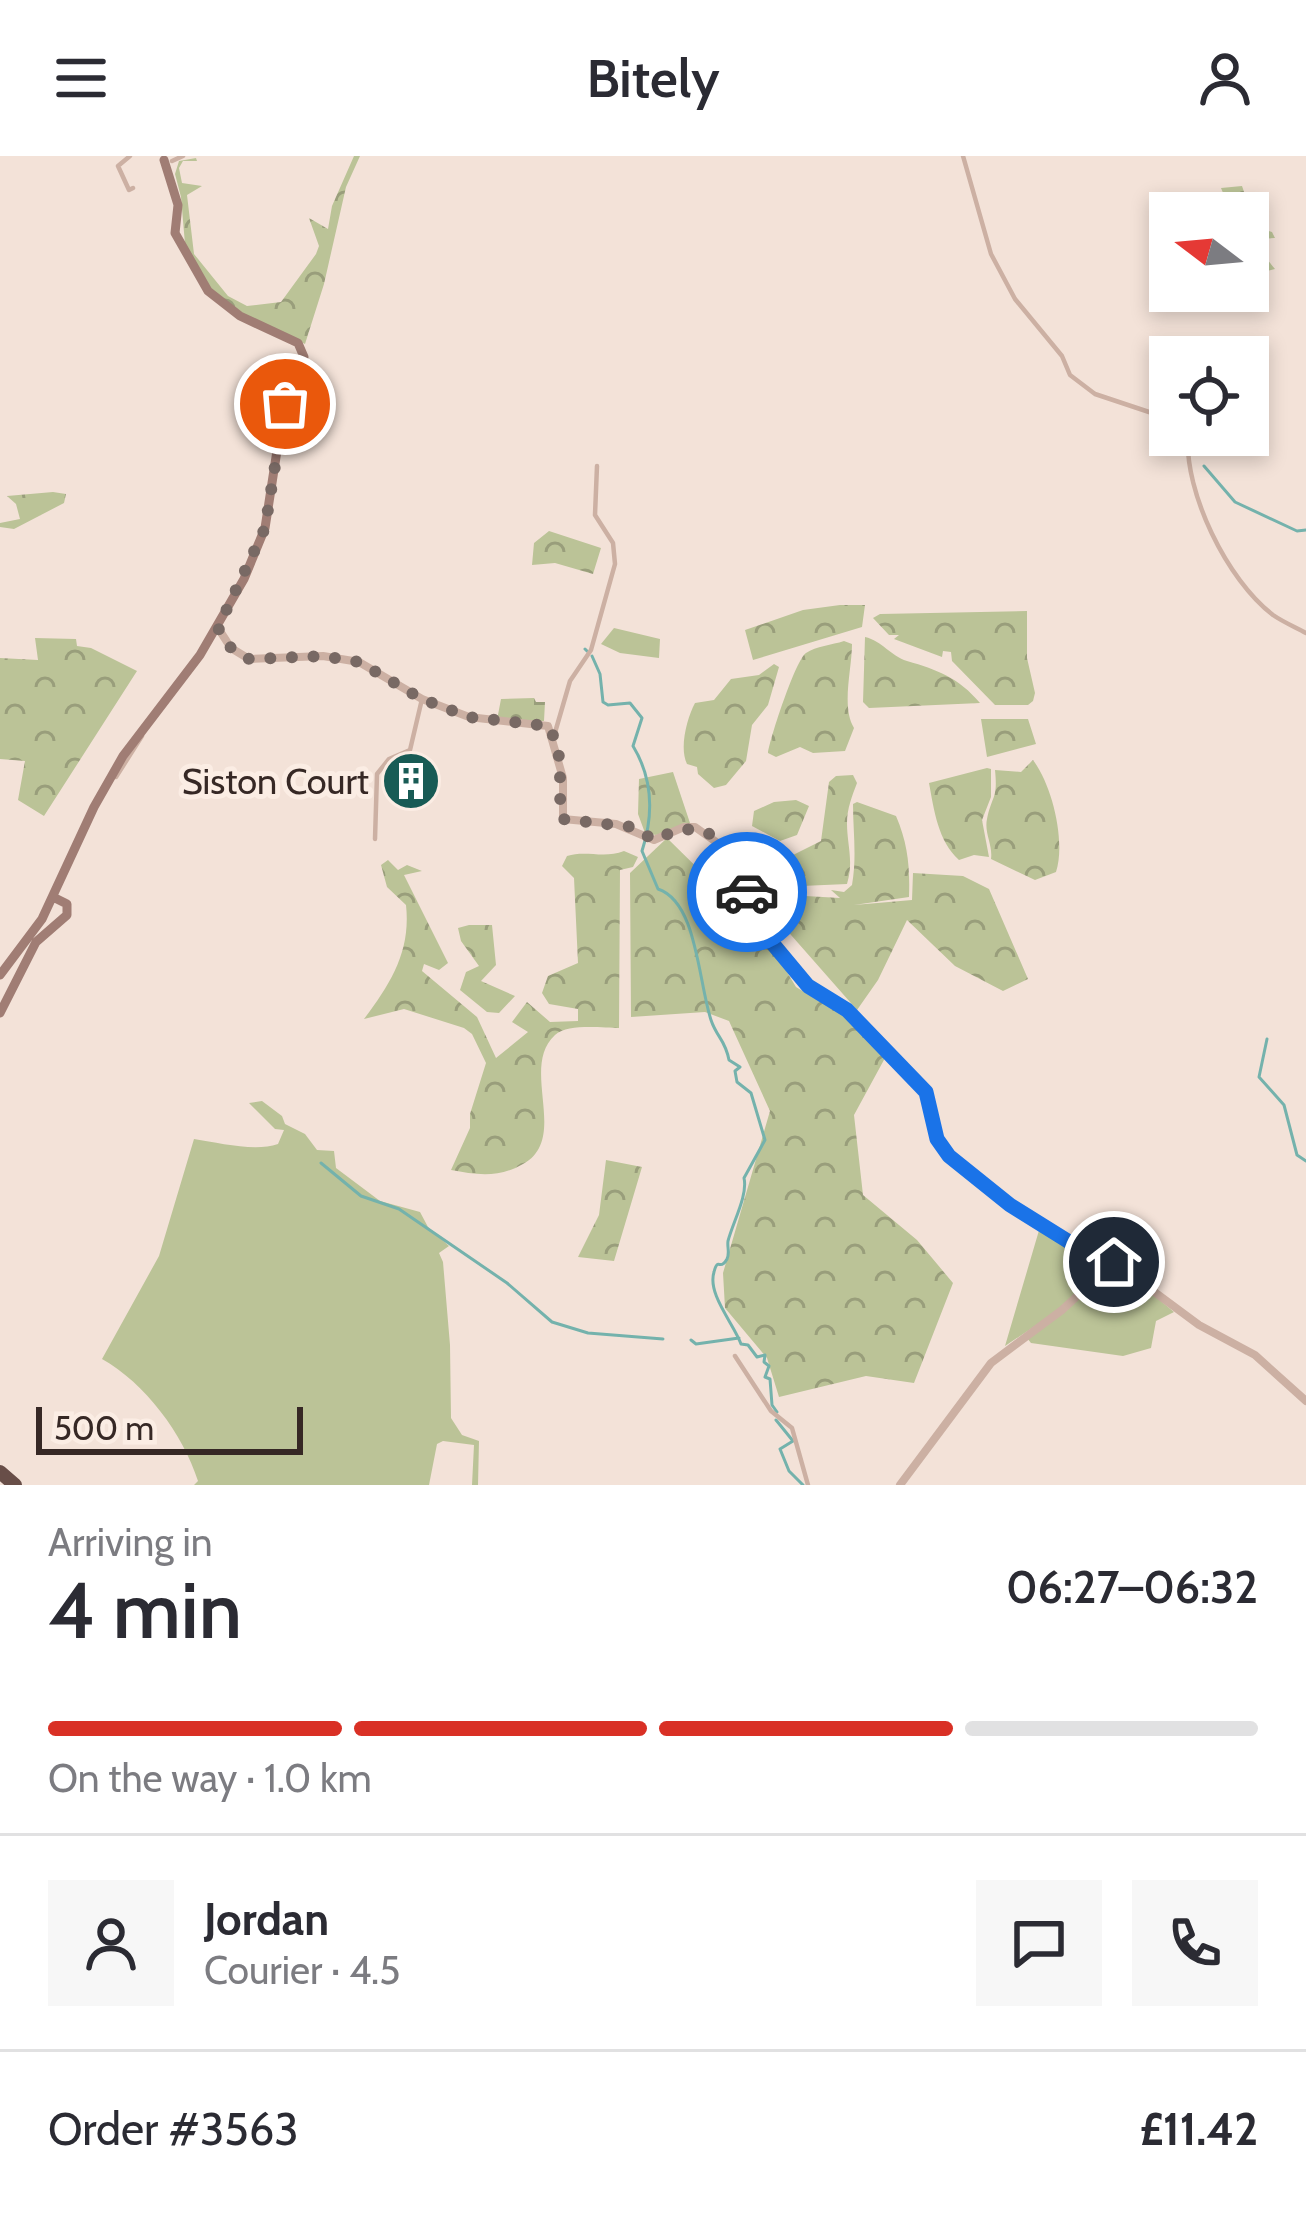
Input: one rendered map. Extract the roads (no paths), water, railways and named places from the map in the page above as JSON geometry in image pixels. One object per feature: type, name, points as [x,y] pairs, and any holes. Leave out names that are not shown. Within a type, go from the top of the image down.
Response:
[{"type":"main road","points":[[0,975],[28,942],[53,897],[111,775],[219,634],[261,542],[285,404],[304,357],[298,343],[238,315],[208,291],[175,233],[178,205],[168,160]]},
{"type":"main road","points":[[0,1013],[41,934],[67,915],[67,904],[53,897]]},
{"type":"street","points":[[130,156],[118,166],[129,190],[133,188]]},
{"type":"street","points":[[963,156],[991,254],[1016,299],[1062,356],[1070,374],[1095,394],[1149,411]]},
{"type":"street","points":[[1186,456],[1222,553],[1240,584],[1278,619],[1306,633]]},
{"type":"street","points":[[597,466],[595,515],[613,543],[615,564],[591,650],[570,681],[554,736],[563,778],[563,819],[632,827],[647,838],[684,827],[700,828],[710,835],[736,866],[773,944],[789,965],[808,986],[847,1010],[926,1092],[937,1139],[949,1156],[1026,1216],[1079,1248],[1114,1262],[1199,1324],[1255,1355],[1306,1401]]},
{"type":"street","points":[[219,634],[236,653],[257,660],[309,656],[359,662],[422,699],[478,720],[543,724],[559,718]]},
{"type":"street","points":[[375,839],[377,774],[389,759],[410,750],[422,699]]},
{"type":"street","points":[[543,724],[554,736]]},
{"type":"street","points":[[402,773],[405,754]]},
{"type":"street","points":[[900,1485],[991,1363],[1114,1262]]},
{"type":"street","points":[[736,1356],[771,1411],[792,1429],[808,1485]]},
{"type":"waterway","points":[[1204,466],[1235,502],[1297,531],[1306,530]]},
{"type":"waterway","points":[[592,656],[603,702],[630,703],[642,718],[633,746],[650,797],[642,851],[658,889],[681,909],[711,1020],[729,1060],[740,1067],[735,1071],[737,1082],[751,1093],[765,1140],[744,1178],[728,1257],[717,1265],[713,1281],[741,1344],[748,1345],[757,1357],[765,1355],[769,1366],[765,1377],[770,1379],[777,1412]]},
{"type":"waterway","points":[[1267,1039],[1259,1077],[1284,1105],[1297,1155],[1306,1161]]},
{"type":"waterway","points":[[321,1163],[361,1196],[399,1209],[507,1283],[552,1322],[588,1333],[663,1339]]},
{"type":"waterway","points":[[691,1340],[696,1344],[739,1338]]},
{"type":"waterway","points":[[776,1420],[793,1441],[780,1449],[789,1471],[803,1485]]},
{"type":"place","name":"Siston Court","points":[[411,781]]}]
